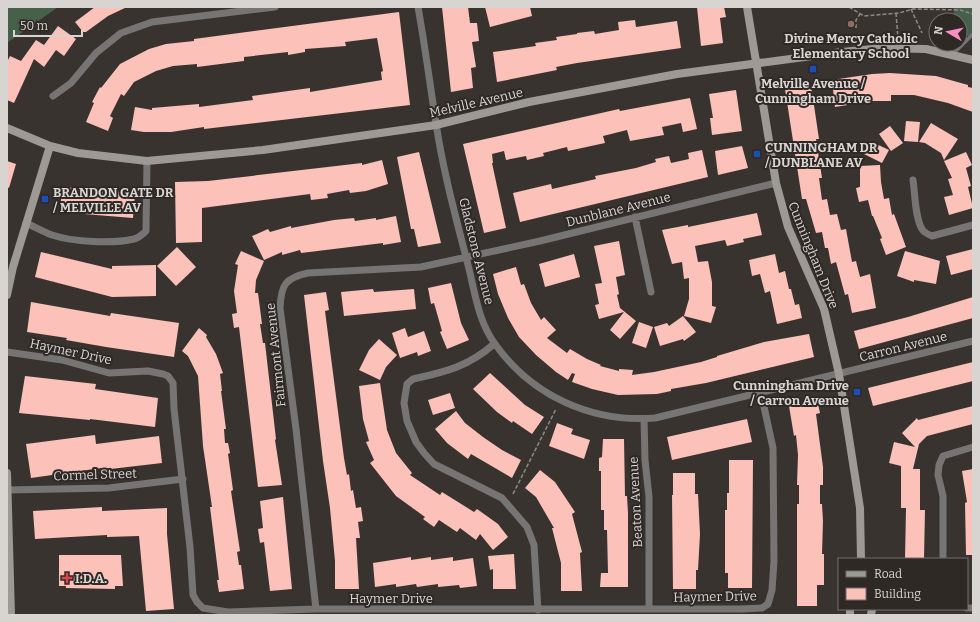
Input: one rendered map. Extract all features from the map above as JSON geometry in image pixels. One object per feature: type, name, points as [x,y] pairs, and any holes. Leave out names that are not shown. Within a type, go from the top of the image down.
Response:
[{"type":"street","points":[[53,96],[71,83],[96,53],[121,33],[152,22],[275,7]]},
{"type":"street","name":"Gladstone Avenue","points":[[418,7],[436,125],[476,304],[494,344],[513,365],[552,397],[570,406],[603,414],[644,419],[655,418],[839,374]]},
{"type":"street","name":"Cunningham Drive","points":[[747,7],[755,63],[776,183],[788,227],[824,309],[839,374],[860,508],[861,558]]},
{"type":"street","name":"Melville Avenue","points":[[7,128],[50,146],[78,153],[147,161],[263,150],[436,125],[529,102],[677,74],[842,52],[899,48],[926,49],[973,60]]},
{"type":"street","points":[[7,295],[26,223],[50,146]]},
{"type":"street","points":[[26,223],[54,235],[75,239],[115,240],[141,237],[146,231],[147,161]]},
{"type":"street","points":[[913,180],[919,221],[925,234],[932,236],[973,225]]},
{"type":"street","name":"Dunblane Avenue","points":[[466,256],[540,241],[776,183]]},
{"type":"street","points":[[635,217],[651,292]]},
{"type":"street","name":"Fairmont Avenue","points":[[316,609],[296,430],[280,308],[282,291],[286,282],[294,276],[308,273],[421,267],[466,256]]},
{"type":"street","name":"Carron Avenue","points":[[839,374],[973,341]]},
{"type":"street","points":[[494,344],[478,357],[460,367],[413,379],[407,384],[404,402],[405,411],[410,430],[416,442],[434,464],[502,498],[527,527],[534,545],[538,610]]},
{"type":"street","name":"Haymer Drive","points":[[7,352],[62,360],[109,373],[148,371],[168,376],[174,383],[174,409],[190,547],[193,595],[203,608],[212,611],[228,612],[316,609],[538,610],[762,608],[768,604],[772,590],[774,561],[773,448],[761,393]]},
{"type":"street","name":"Beaton Avenue","points":[[644,419],[645,460],[649,497],[649,608]]},
{"type":"street","points":[[943,558],[943,496],[938,475],[939,465],[943,456],[973,447]]},
{"type":"street","points":[[7,473],[11,615]]},
{"type":"street","name":"Cormel Street","points":[[7,490],[109,488],[183,479]]},
{"type":"lane","points":[[952,54],[973,34]]},
{"type":"path","points":[[849,7],[860,14],[869,16],[896,13],[911,9],[930,8],[960,10],[973,14]]},
{"type":"path","points":[[911,9],[922,33]]},
{"type":"path","points":[[896,13],[899,48]]},
{"type":"path","points":[[856,28],[856,20],[860,14]]},
{"type":"path","points":[[513,494],[556,409]]},
{"type":"green space","points":[[7,7],[58,7],[7,43]]},
{"type":"green space","points":[[953,7],[973,7],[973,37],[968,36],[968,12],[954,12]]},
{"type":"building","points":[[95,7],[127,7],[108,16],[86,32],[83,32],[75,22]]},
{"type":"building","points":[[442,7],[468,7],[470,23],[477,23],[479,41],[472,42],[476,67],[471,68],[473,88],[451,92]]},
{"type":"building","points":[[485,7],[530,7],[532,16],[490,27]]},
{"type":"building","points":[[697,7],[724,7],[726,17],[720,18],[723,43],[701,46]]},
{"type":"building","points":[[399,12],[410,105],[204,129],[204,127],[171,132],[144,132],[131,130],[135,107],[152,110],[152,108],[199,104],[199,107],[253,100],[252,96],[310,88],[310,92],[382,80],[381,72],[383,71],[377,38],[345,42],[346,46],[305,49],[305,52],[288,55],[288,52],[244,57],[244,61],[197,67],[197,64],[173,66],[156,71],[134,82],[124,96],[121,94],[110,116],[113,118],[108,131],[86,122],[94,103],[92,102],[100,87],[101,88],[120,64],[149,49],[166,44],[194,41],[194,39]]},
{"type":"building","points":[[635,20],[636,27],[677,21],[681,48],[577,63],[556,67],[557,70],[497,82],[493,52],[536,46],[535,43],[557,40],[556,37],[577,33],[594,31],[595,34],[619,30],[618,22]]},
{"type":"building","points":[[58,26],[76,39],[64,56],[56,50],[44,67],[34,59],[14,103],[7,100],[7,62],[10,56],[21,61],[36,40],[44,45]]},
{"type":"building","points":[[890,73],[936,76],[968,85],[968,87],[973,88],[973,112],[948,103],[914,95],[891,95],[891,101],[872,101],[835,107],[832,80]]},
{"type":"building","points":[[811,85],[819,139],[816,139],[822,178],[819,178],[822,200],[827,199],[830,215],[837,214],[841,230],[846,229],[852,262],[856,261],[860,277],[870,274],[876,308],[852,313],[848,294],[845,295],[836,262],[831,264],[828,248],[825,248],[822,232],[816,233],[806,199],[802,199],[785,89]]},
{"type":"building","points":[[736,90],[742,131],[712,135],[710,118],[713,118],[709,94]]},
{"type":"building","points":[[690,98],[697,129],[683,132],[681,123],[662,127],[664,135],[630,141],[627,130],[603,136],[605,143],[568,151],[567,147],[543,153],[544,156],[527,160],[526,156],[506,160],[504,151],[492,154],[492,163],[506,228],[484,233],[463,144],[619,109],[620,111]]},
{"type":"building","points":[[906,121],[920,122],[918,142],[904,141]]},
{"type":"building","points":[[931,123],[958,139],[944,160],[941,153],[925,143],[919,142]]},
{"type":"building","points":[[890,126],[903,143],[891,151],[879,134]]},
{"type":"building","points":[[870,141],[889,150],[882,163],[864,154]]},
{"type":"building","points":[[742,146],[748,168],[718,175],[715,151]]},
{"type":"building","points":[[702,150],[708,177],[520,222],[513,193],[551,184],[552,189],[596,179],[595,176],[636,168],[656,162],[655,159],[669,156],[671,163],[689,159],[688,153]]},
{"type":"building","points":[[419,152],[441,243],[418,247],[414,229],[411,229],[397,157]]},
{"type":"building","points":[[966,152],[972,165],[966,168],[971,186],[968,187],[973,208],[949,215],[944,197],[953,195],[948,179],[952,178],[944,161]]},
{"type":"building","points":[[382,160],[388,184],[366,191],[350,193],[349,190],[327,194],[328,198],[311,200],[310,194],[202,208],[202,242],[176,243],[175,182],[208,181],[362,163],[362,165]]},
{"type":"building","points":[[7,161],[16,164],[9,188],[7,187]]},
{"type":"building","points":[[880,165],[884,199],[889,198],[892,215],[894,214],[906,247],[886,255],[880,239],[882,238],[872,216],[868,200],[859,202],[856,188],[860,187],[860,166]]},
{"type":"building","points":[[62,187],[135,193],[133,218],[60,212]]},
{"type":"building","points":[[757,213],[762,235],[743,239],[744,242],[727,246],[725,240],[695,246],[698,262],[708,261],[712,282],[712,306],[716,307],[711,323],[684,316],[689,299],[689,278],[684,279],[682,262],[672,264],[662,230],[688,225],[688,227]]},
{"type":"building","points":[[396,216],[401,242],[383,245],[383,243],[301,253],[300,250],[282,255],[282,252],[264,260],[252,236],[268,229],[270,232],[291,226],[291,228],[334,220],[354,218],[355,221],[376,218],[376,220]]},
{"type":"building","points":[[619,241],[625,275],[616,277],[619,294],[617,295],[620,308],[636,321],[620,339],[610,330],[624,312],[599,319],[595,305],[599,304],[595,284],[602,283],[594,246]]},
{"type":"building","points":[[177,247],[196,267],[176,286],[157,266]]},
{"type":"building","points":[[973,249],[973,269],[951,275],[946,256]]},
{"type":"building","points":[[241,251],[264,261],[256,280],[255,293],[258,293],[262,324],[260,324],[263,343],[265,343],[275,440],[282,485],[258,487],[239,327],[234,328],[232,314],[237,313],[234,291],[238,265],[235,264]]},
{"type":"building","points":[[905,251],[940,261],[936,284],[914,280],[914,282],[897,276]]},
{"type":"building","points":[[41,252],[112,269],[112,266],[156,265],[156,296],[112,297],[35,277]]},
{"type":"building","points":[[574,254],[580,277],[545,287],[539,264]]},
{"type":"building","points":[[775,254],[779,273],[785,271],[789,289],[791,289],[795,305],[799,304],[802,318],[777,324],[770,291],[765,293],[760,274],[752,276],[749,260]]},
{"type":"building","points":[[516,267],[521,285],[524,284],[531,303],[541,320],[544,317],[556,330],[547,338],[567,353],[570,349],[601,365],[600,366],[619,371],[619,369],[633,370],[632,375],[654,372],[701,362],[764,342],[809,334],[814,357],[706,383],[671,389],[671,391],[657,394],[618,395],[592,389],[572,382],[575,374],[572,373],[568,380],[556,372],[536,355],[519,337],[508,318],[498,294],[493,274]]},
{"type":"building","points":[[451,283],[461,323],[469,340],[447,349],[440,332],[442,331],[434,303],[431,304],[428,288]]},
{"type":"building","points":[[373,289],[374,292],[414,289],[416,309],[344,316],[341,292]]},
{"type":"building","points":[[326,292],[329,310],[325,311],[344,458],[347,475],[349,474],[351,491],[353,490],[356,508],[361,507],[363,521],[358,522],[360,538],[356,538],[359,589],[335,589],[335,561],[330,508],[323,461],[304,295]]},
{"type":"building","points":[[973,297],[973,318],[859,349],[854,331],[908,317]]},
{"type":"building","points":[[31,302],[110,316],[111,313],[179,323],[174,357],[106,347],[66,340],[67,338],[27,332]]},
{"type":"building","points":[[683,316],[696,332],[684,341],[683,339],[660,346],[654,327],[667,323],[669,326]]},
{"type":"building","points":[[639,322],[653,327],[646,348],[632,343]]},
{"type":"building","points":[[199,328],[207,335],[206,337],[216,354],[223,373],[220,374],[226,429],[224,429],[225,443],[228,443],[230,453],[228,454],[233,490],[231,491],[240,551],[237,552],[239,565],[241,565],[244,589],[219,592],[217,580],[219,580],[210,507],[212,507],[203,446],[198,376],[188,356],[182,351]]},
{"type":"building","points":[[405,328],[408,337],[424,331],[431,351],[418,356],[417,352],[400,358],[392,333]]},
{"type":"building","points":[[379,339],[397,355],[386,367],[380,380],[359,370],[369,350]]},
{"type":"building","points":[[973,362],[973,381],[873,406],[868,388]]},
{"type":"building","points":[[490,373],[525,405],[544,417],[532,434],[513,421],[512,423],[497,412],[473,389]]},
{"type":"building","points":[[25,376],[96,384],[95,389],[158,398],[155,427],[90,419],[19,413]]},
{"type":"building","points":[[380,383],[387,430],[396,453],[412,473],[410,475],[440,495],[442,492],[474,512],[477,509],[498,524],[508,537],[493,550],[480,534],[476,540],[460,528],[457,532],[439,520],[434,527],[423,519],[425,517],[396,496],[370,463],[374,460],[366,442],[369,441],[363,419],[359,386]]},
{"type":"building","points":[[450,393],[455,408],[433,415],[428,400]]},
{"type":"building","points":[[817,399],[820,413],[816,414],[823,467],[823,485],[820,485],[820,504],[822,504],[823,521],[822,554],[824,554],[824,585],[817,585],[817,606],[797,606],[797,504],[799,504],[799,485],[797,485],[798,455],[796,435],[794,436],[789,406]]},
{"type":"building","points":[[973,406],[973,424],[927,436],[919,444],[913,469],[920,469],[920,510],[925,510],[924,558],[905,558],[906,508],[901,508],[901,466],[889,463],[894,442],[915,447],[902,433],[917,418],[918,420]]},
{"type":"building","points":[[456,411],[465,423],[483,437],[502,450],[521,460],[512,478],[471,454],[468,459],[447,443],[435,429]]},
{"type":"building","points":[[747,419],[752,442],[672,460],[667,437]]},
{"type":"building","points":[[557,423],[573,429],[571,434],[590,440],[584,459],[549,446]]},
{"type":"building","points":[[95,435],[96,444],[159,436],[162,463],[102,470],[101,468],[31,478],[26,444]]},
{"type":"building","points":[[603,439],[624,439],[625,496],[627,496],[628,513],[628,587],[600,587],[601,573],[608,573],[607,530],[604,530],[604,510],[601,510],[601,471],[599,471],[599,458],[602,457]]},
{"type":"building","points":[[729,460],[753,460],[752,588],[728,588],[728,573],[725,573],[725,510],[727,510],[727,493],[729,493]]},
{"type":"building","points":[[973,469],[973,555],[966,555],[965,503],[967,502],[962,471]]},
{"type":"building","points":[[540,470],[555,482],[575,512],[572,514],[582,552],[580,553],[582,591],[561,591],[561,563],[552,528],[554,528],[536,497],[525,488]]},
{"type":"building","points":[[673,473],[695,473],[695,494],[698,494],[700,534],[698,570],[696,570],[696,589],[673,589]]},
{"type":"building","points":[[283,497],[292,589],[270,591],[264,542],[260,543],[258,529],[263,528],[260,501]]},
{"type":"building","points":[[102,507],[102,511],[167,508],[167,534],[174,609],[146,611],[139,536],[107,537],[107,535],[35,539],[33,511]]},
{"type":"building","points":[[514,554],[516,589],[493,589],[493,569],[490,570],[488,556]]},
{"type":"building","points":[[59,555],[121,555],[123,586],[115,586],[115,589],[66,588],[66,586],[59,586]]},
{"type":"building","points":[[411,557],[411,560],[431,557],[431,560],[453,557],[453,561],[473,558],[477,586],[460,588],[459,585],[438,587],[438,584],[417,587],[416,584],[396,587],[396,584],[375,587],[373,563]]},
{"type":"place","name":"Divine Mercy Catholic Elementary School","points":[[851,24]]},
{"type":"place","name":"Melville Avenue / Cunningham Drive","points":[[813,69]]},
{"type":"place","name":"CUNNINGHAM DR / DUNBLANE AV","points":[[757,154]]},
{"type":"place","name":"BRANDON GATE DR / MELVILLE AV","points":[[45,199]]},
{"type":"place","name":"Cunningham Drive / Carron Avenue","points":[[857,392]]},
{"type":"place","name":"I.D.A.","points":[[67,578]]}]
